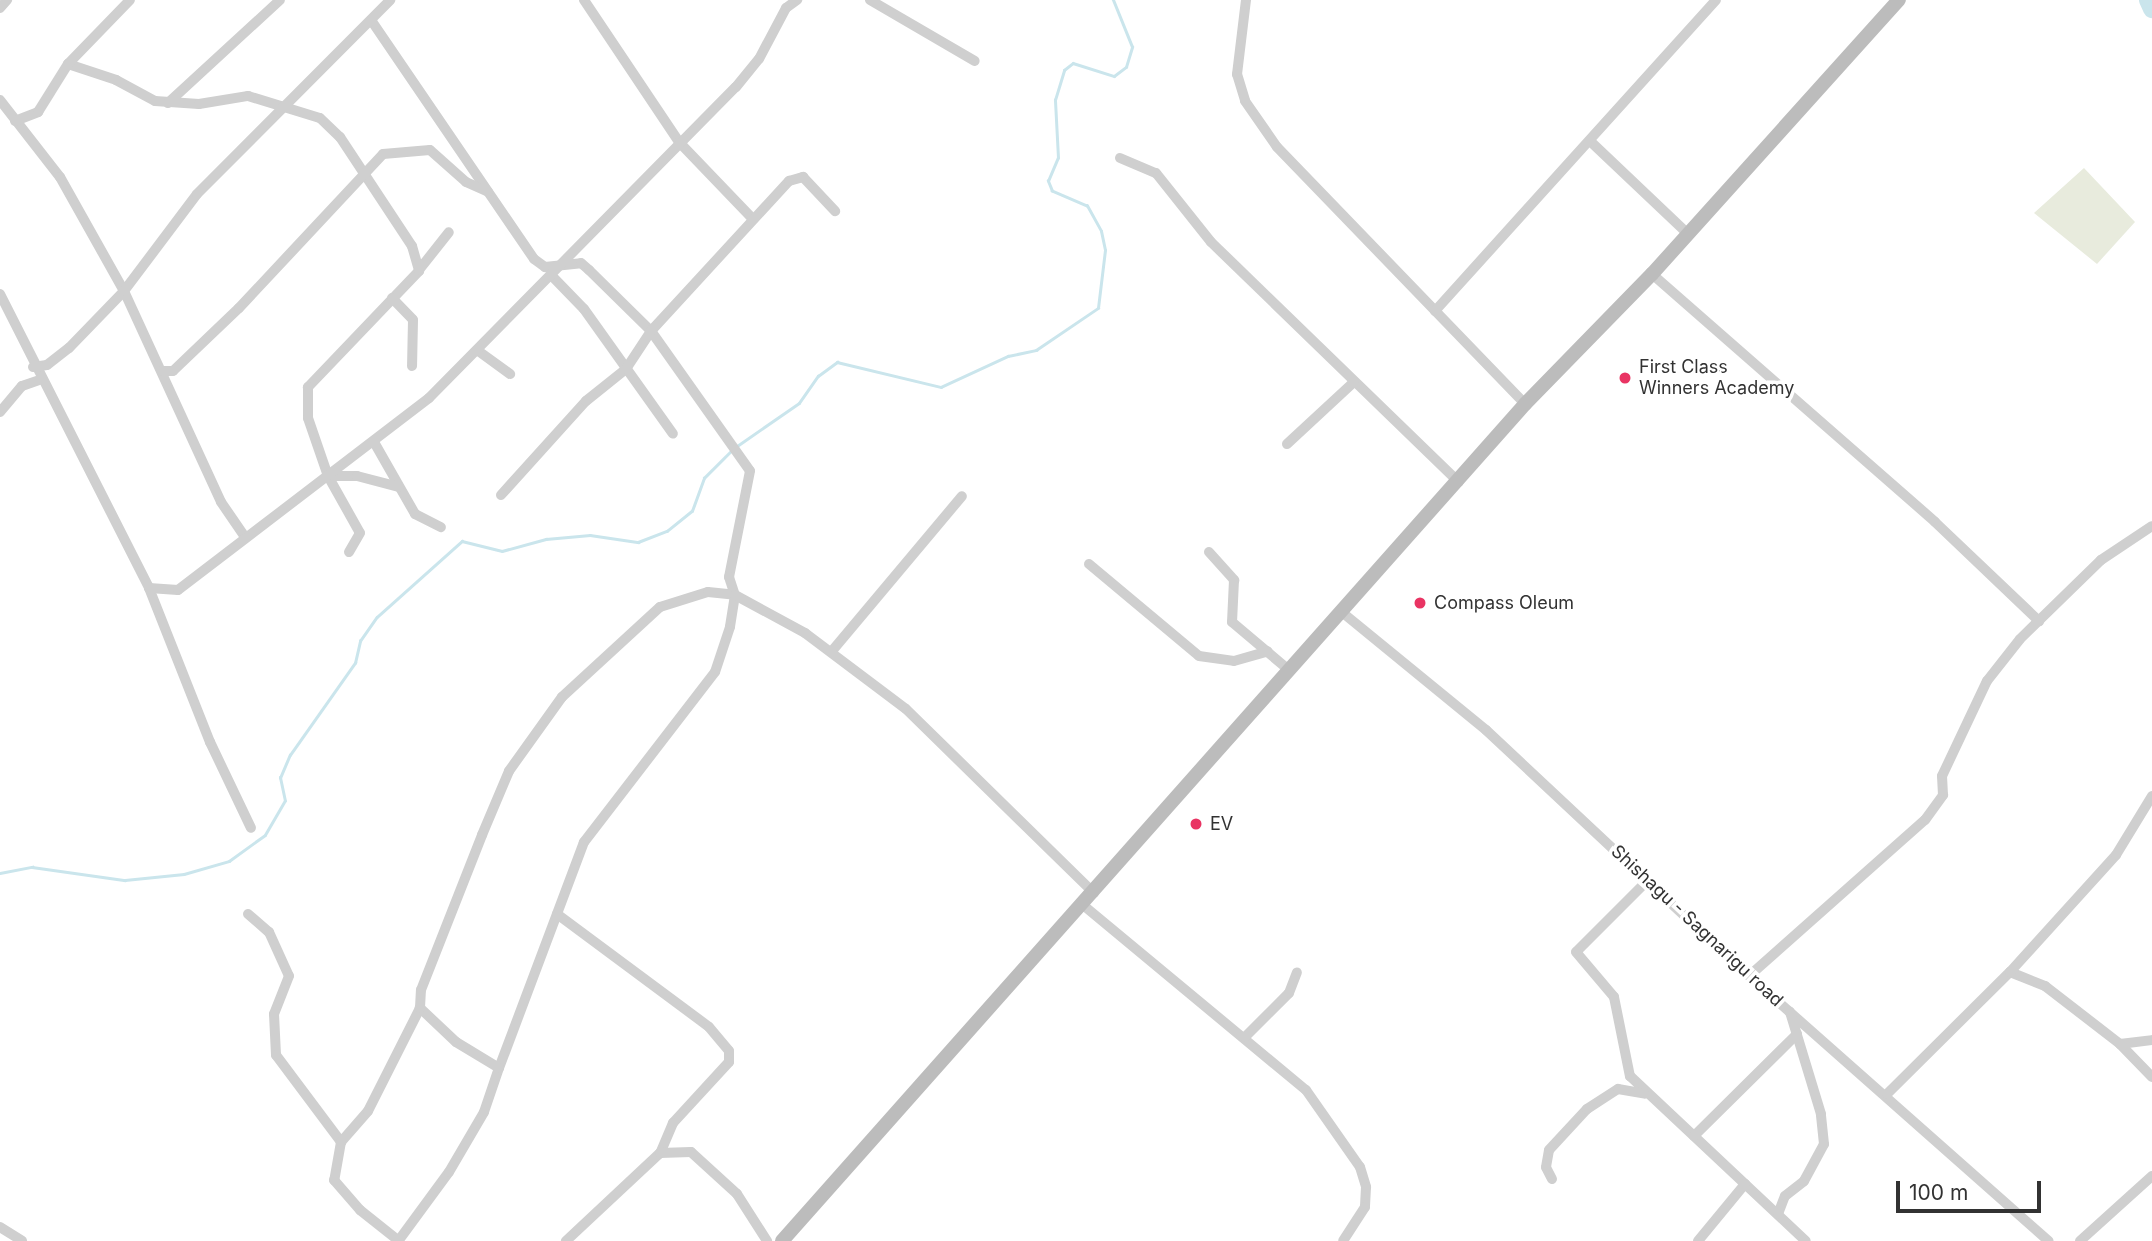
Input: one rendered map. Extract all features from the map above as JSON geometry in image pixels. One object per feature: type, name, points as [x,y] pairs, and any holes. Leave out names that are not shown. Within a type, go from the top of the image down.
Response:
[{"type":"main road","points":[[782,1241],[1343,613],[1525,404],[1652,274],[1899,0]]},
{"type":"street","points":[[0,8],[7,0]]},
{"type":"street","points":[[15,121],[38,112],[68,64],[130,0]]},
{"type":"street","points":[[168,103],[280,0]]},
{"type":"street","points":[[33,367],[58,358],[124,291],[197,194],[390,0]]},
{"type":"street","points":[[584,0],[679,142],[752,218]]},
{"type":"street","points":[[149,588],[178,590],[374,442],[477,350],[736,87],[759,59],[786,8],[797,0]]},
{"type":"street","points":[[870,0],[975,61]]},
{"type":"street","points":[[1246,0],[1237,74],[1245,101],[1310,187],[1525,404]]},
{"type":"street","points":[[1435,311],[1716,0]]},
{"type":"street","points":[[371,20],[534,259],[554,272],[584,309],[673,434]]},
{"type":"street","points":[[68,64],[168,103],[248,96],[320,118],[340,137],[363,176],[412,246],[419,271]]},
{"type":"street","points":[[0,100],[60,177],[124,291],[162,371],[194,448],[245,537]]},
{"type":"street","points":[[1590,141],[1688,234]]},
{"type":"street","points":[[162,371],[173,371],[230,316],[307,230],[383,154],[430,149],[466,182],[488,192]]},
{"type":"street","points":[[1121,158],[1156,173],[1211,242],[1459,482]]},
{"type":"street","points":[[501,495],[586,401],[626,369],[651,331],[752,218],[796,177],[810,182],[835,211]]},
{"type":"street","points":[[349,552],[360,533],[328,476],[308,418],[308,387],[419,271],[449,232]]},
{"type":"street","points":[[554,272],[581,263],[651,331],[741,452],[750,471],[729,576],[735,595],[715,672],[584,842],[484,1112],[449,1172],[399,1240],[360,1210],[334,1180],[341,1142],[368,1111],[420,1009],[421,990],[509,771],[562,697],[660,607],[708,592],[735,595],[832,651],[906,709],[1094,893]]},
{"type":"street","points":[[1652,274],[1906,496],[2039,621]]},
{"type":"street","points":[[0,294],[39,380],[149,588],[209,742],[251,828]]},
{"type":"street","points":[[392,298],[413,320],[412,366]]},
{"type":"street","points":[[477,350],[510,374]]},
{"type":"street","points":[[0,411],[22,386],[39,380]]},
{"type":"street","points":[[1287,444],[1354,382]]},
{"type":"street","points":[[374,442],[415,514],[441,527]]},
{"type":"street","points":[[328,476],[357,476],[399,487]]},
{"type":"street","points":[[832,651],[962,496]]},
{"type":"street","points":[[1749,976],[1925,820],[1943,795],[1942,776],[1986,681],[2039,621],[2101,560],[2152,526]]},
{"type":"street","points":[[1209,552],[1234,580],[1232,622],[1290,671]]},
{"type":"street","points":[[1089,564],[1199,656],[1234,661],[1268,651]]},
{"type":"street","name":"Shishagu - Sagnarigu road","points":[[1343,613],[1486,730],[1749,976],[1887,1094],[2049,1241]]},
{"type":"street","points":[[1887,1094],[2010,972],[2116,855],[2152,796]]},
{"type":"street","points":[[1647,881],[1576,952],[1614,997],[1630,1076],[1645,1094],[1806,1241]]},
{"type":"street","points":[[1083,905],[1306,1090],[1360,1167],[1365,1207],[1343,1241]]},
{"type":"street","points":[[248,914],[269,932],[289,976],[274,1014],[276,1055],[341,1142]]},
{"type":"street","points":[[557,914],[709,1027],[729,1051],[729,1062],[673,1123],[660,1153],[566,1241]]},
{"type":"street","points":[[1245,1037],[1289,993],[1297,972]]},
{"type":"street","points":[[2010,972],[2045,986],[2120,1044],[2152,1077]]},
{"type":"street","points":[[420,1009],[456,1042],[499,1068]]},
{"type":"street","points":[[1778,1214],[1824,1144],[1821,1114],[1790,1011]]},
{"type":"street","points":[[1694,1136],[1797,1034]]},
{"type":"street","points":[[2120,1044],[2152,1040]]},
{"type":"street","points":[[1552,1179],[1546,1167],[1549,1150],[1587,1109],[1618,1088],[1645,1094]]},
{"type":"street","points":[[660,1153],[685,1149],[710,1168],[749,1208],[767,1241]]},
{"type":"street","points":[[2080,1241],[2152,1176]]},
{"type":"street","points":[[1698,1241],[1745,1184]]},
{"type":"street","points":[[0,1227],[22,1241]]},
{"type":"shaded area","points":[[2084,168],[2135,222],[2097,264],[2034,213]]},
{"type":"waterway","points":[[737,446],[799,403],[818,376],[837,362],[941,387],[1008,356],[1036,350],[1098,308],[1105,250],[1101,231],[1087,206],[1052,191],[1048,181],[1058,158],[1055,100],[1064,70],[1073,63],[1114,76],[1126,67],[1132,47],[1113,0]]},
{"type":"waterway","points":[[2148,0],[2152,9]]},
{"type":"waterway","points":[[0,873],[32,867],[125,880],[184,874],[229,861],[265,835],[285,801],[280,778],[290,755],[355,663],[360,641],[377,617],[462,541],[502,551],[546,539],[590,535],[638,542],[667,531],[692,511],[704,478],[732,450]]},
{"type":"place","name":"First Class Winners Academy","points":[[1625,378]]},
{"type":"place","name":"Compass Oleum","points":[[1420,603]]},
{"type":"place","name":"EV","points":[[1196,824]]}]
